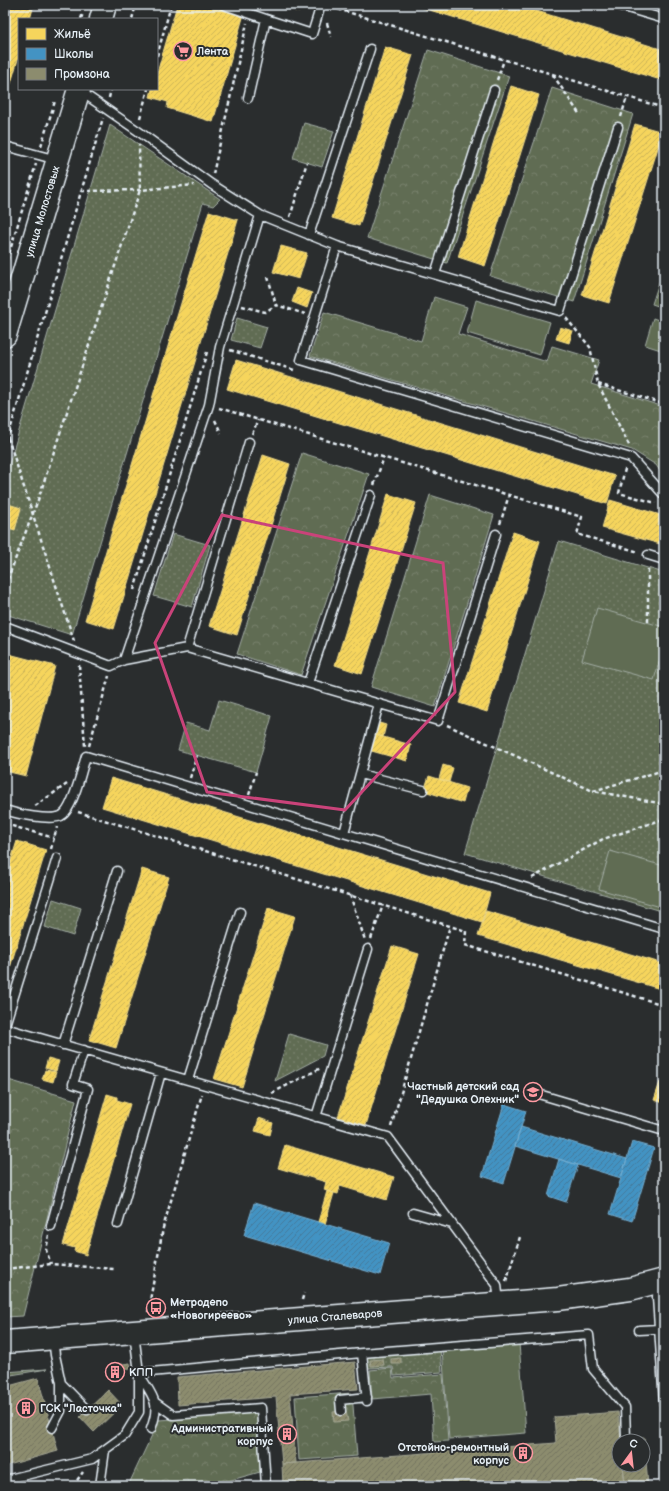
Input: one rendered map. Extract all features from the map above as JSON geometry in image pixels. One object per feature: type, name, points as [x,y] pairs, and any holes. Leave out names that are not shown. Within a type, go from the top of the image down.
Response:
[{"type":"main road","points":[[100,18],[105,5]]},
{"type":"main road","name":"улица Молостовых","points":[[5,335],[48,157],[79,90]]},
{"type":"main road","name":"улица Сталеваров","points":[[5,1342],[134,1332],[502,1295],[597,1294],[661,1281]]},
{"type":"lane","points":[[224,5],[312,34],[322,5]]},
{"type":"lane","points":[[617,5],[664,19]]},
{"type":"lane","points":[[248,98],[266,19]]},
{"type":"lane","points":[[309,235],[370,49]]},
{"type":"lane","points":[[79,90],[211,184],[260,215],[337,246],[560,311],[618,127]]},
{"type":"lane","points":[[435,274],[494,90]]},
{"type":"lane","points":[[5,146],[48,157]]},
{"type":"lane","points":[[124,660],[209,404],[220,347],[260,215]]},
{"type":"lane","points":[[337,246],[301,360],[631,458],[664,495]]},
{"type":"lane","points":[[187,648],[249,442]]},
{"type":"lane","points":[[308,683],[371,495]]},
{"type":"lane","points":[[5,626],[78,652],[111,666],[124,660],[187,648],[438,721],[496,534]]},
{"type":"lane","points":[[648,555],[664,560]]},
{"type":"lane","points":[[344,833],[379,704]]},
{"type":"lane","points":[[5,810],[23,815],[53,817],[61,816],[68,808],[72,800],[86,756],[664,929]]},
{"type":"lane","points":[[360,774],[423,790]]},
{"type":"lane","points":[[5,1025],[57,858]]},
{"type":"lane","points":[[63,1045],[117,871]]},
{"type":"lane","points":[[188,1080],[240,912]]},
{"type":"lane","points":[[316,1117],[368,950]]},
{"type":"lane","points":[[5,1028],[388,1137],[497,1285],[502,1295]]},
{"type":"lane","points":[[51,1226],[88,1089],[73,1084],[84,1050]]},
{"type":"lane","points":[[118,1224],[161,1073]]},
{"type":"lane","points":[[534,1093],[664,1131]]},
{"type":"lane","points":[[414,1213],[452,1224]]},
{"type":"lane","points":[[661,1281],[657,1297],[664,1404]]},
{"type":"lane","points":[[639,1330],[659,1329]]},
{"type":"lane","points":[[5,1480],[92,1459],[125,1435],[139,1412],[139,1373],[134,1332]]},
{"type":"lane","points":[[139,1373],[589,1335],[593,1369],[625,1406],[626,1433]]},
{"type":"lane","points":[[52,1428],[61,1412],[61,1383],[56,1361],[54,1338]]},
{"type":"lane","points":[[341,1411],[340,1400],[367,1399],[362,1353]]},
{"type":"lane","points":[[139,1373],[156,1403],[173,1415],[261,1408],[266,1486]]},
{"type":"lane","points":[[61,1383],[87,1410]]},
{"type":"lane","points":[[150,1429],[156,1416],[156,1403]]},
{"type":"lane","points":[[100,1486],[105,1450]]},
{"type":"path","points":[[132,18],[136,5]]},
{"type":"path","points":[[158,52],[171,5]]},
{"type":"path","points":[[322,5],[664,108]]},
{"type":"path","points":[[81,191],[140,190],[211,184],[249,13]]},
{"type":"path","points":[[494,90],[504,60]]},
{"type":"path","points":[[553,74],[580,115]]},
{"type":"path","points":[[5,447],[111,90]]},
{"type":"path","points":[[134,114],[140,118],[148,90]]},
{"type":"path","points":[[5,267],[48,157],[57,96]]},
{"type":"path","points":[[109,96],[115,101]]},
{"type":"path","points":[[618,127],[627,97]]},
{"type":"path","points":[[5,586],[32,515],[140,190],[138,131]]},
{"type":"path","points":[[287,226],[307,162]]},
{"type":"path","points":[[268,277],[276,305]]},
{"type":"path","points":[[234,303],[265,312],[276,305],[314,317]]},
{"type":"path","points":[[560,311],[590,347],[598,384],[632,450]]},
{"type":"path","points":[[132,597],[209,346]]},
{"type":"path","points":[[220,347],[297,370]]},
{"type":"path","points":[[598,384],[664,404]]},
{"type":"path","points":[[209,404],[582,517],[577,534],[648,555],[648,622]]},
{"type":"path","points":[[249,442],[258,420]]},
{"type":"path","points":[[8,438],[78,652],[86,756]]},
{"type":"path","points":[[371,495],[384,457]]},
{"type":"path","points":[[618,466],[626,469],[619,493],[662,505]]},
{"type":"path","points":[[496,534],[509,495]]},
{"type":"path","points":[[86,756],[111,666]]},
{"type":"path","points":[[438,721],[593,791],[664,804]]},
{"type":"path","points":[[188,786],[197,755]]},
{"type":"path","points":[[593,791],[664,770]]},
{"type":"path","points":[[246,804],[256,772]]},
{"type":"path","points":[[23,815],[80,774]]},
{"type":"path","points":[[68,808],[466,931],[465,945],[664,1005]]},
{"type":"path","points":[[519,886],[604,839],[664,819]]},
{"type":"path","points":[[5,824],[54,838]]},
{"type":"path","points":[[350,895],[368,950]]},
{"type":"path","points":[[368,950],[383,905]]},
{"type":"path","points":[[388,1137],[450,926]]},
{"type":"path","points":[[257,1100],[333,1062]]},
{"type":"path","points":[[148,1312],[163,1228],[205,1085]]},
{"type":"path","points":[[51,1226],[46,1250],[51,1264]]},
{"type":"path","points":[[502,1295],[520,1237]]},
{"type":"path","points":[[5,1268],[51,1264],[114,1269]]},
{"type":"path","points":[[302,1300],[304,1293]]},
{"type":"highlighted area","points":[[222,515],[443,563],[455,692],[345,810],[207,792],[155,643]]},
{"type":"green space","points":[[428,50],[509,76],[447,263],[367,238]]},
{"type":"green space","points":[[552,88],[633,114],[574,302],[490,276]]},
{"type":"green space","points":[[304,123],[334,131],[322,167],[293,158]]},
{"type":"green space","points":[[110,125],[220,199],[213,206],[203,203],[72,635],[5,614],[5,478]]},
{"type":"green space","points":[[664,267],[664,308],[652,304]]},
{"type":"green space","points":[[434,297],[467,307],[458,334],[547,362],[552,346],[599,360],[591,384],[664,407],[664,477],[656,465],[632,450],[310,356],[324,312],[421,341]]},
{"type":"green space","points":[[476,300],[550,322],[540,355],[467,333]]},
{"type":"green space","points":[[237,318],[267,327],[260,348],[231,340]]},
{"type":"green space","points":[[653,318],[664,322],[664,351],[645,345]]},
{"type":"green space","points":[[302,453],[369,474],[301,675],[237,654]]},
{"type":"green space","points":[[430,495],[494,515],[435,707],[371,687]]},
{"type":"green space","points":[[173,534],[210,545],[192,607],[154,596]]},
{"type":"green space","points":[[559,541],[664,573],[664,912],[465,853]]},
{"type":"green space","points":[[597,608],[664,627],[664,645],[654,680],[582,660]]},
{"type":"green space","points":[[219,700],[272,716],[256,772],[178,750],[186,723],[210,730]]},
{"type":"green space","points":[[610,851],[664,866],[664,908],[599,889]]},
{"type":"green space","points":[[53,899],[81,908],[73,936],[45,927]]},
{"type":"green space","points":[[289,1034],[326,1045],[323,1056],[275,1081]]},
{"type":"green space","points":[[5,1079],[76,1100],[23,1316],[5,1317]]},
{"type":"green space","points":[[519,1343],[526,1433],[449,1439],[442,1349]]},
{"type":"green space","points":[[440,1349],[442,1372],[394,1376],[393,1367],[368,1368],[367,1355]]},
{"type":"green space","points":[[392,1368],[393,1378],[443,1374],[448,1441],[434,1442],[431,1394],[372,1399],[370,1370]]},
{"type":"green space","points":[[47,1369],[5,1376],[5,1372]]},
{"type":"green space","points":[[352,1393],[357,1456],[299,1460],[295,1397]]},
{"type":"green space","points":[[257,1412],[260,1472],[210,1486],[128,1486],[159,1420]]},
{"type":"building: Жильё","points":[[6,5],[34,5],[30,18],[18,18],[18,59],[6,100]]},
{"type":"building: Жильё","points":[[177,5],[187,5],[198,8],[199,5],[212,5],[244,14],[213,122],[167,108],[168,102],[150,97],[152,90],[158,90],[158,70]]},
{"type":"building: Жильё","points":[[276,5],[301,5],[299,12]]},
{"type":"building: Жильё","points":[[413,5],[517,5],[664,50],[664,81]]},
{"type":"building: Жильё","points":[[385,47],[413,55],[359,226],[332,218]]},
{"type":"building: Жильё","points":[[511,86],[539,95],[485,266],[458,257]]},
{"type":"building: Жильё","points":[[635,124],[663,132],[609,303],[582,295]]},
{"type":"building: Жильё","points":[[5,185],[9,187],[5,198]]},
{"type":"building: Жильё","points":[[209,211],[238,220],[114,629],[85,620]]},
{"type":"building: Жильё","points":[[281,246],[307,253],[299,279],[273,272]]},
{"type":"building: Жильё","points":[[297,288],[312,293],[307,308],[292,302]]},
{"type":"building: Жильё","points":[[560,327],[573,331],[569,343],[556,339]]},
{"type":"building: Жильё","points":[[236,360],[615,476],[607,504],[227,389]]},
{"type":"building: Жильё","points":[[263,455],[290,464],[237,635],[209,626]]},
{"type":"building: Жильё","points":[[388,494],[416,503],[362,674],[335,665]]},
{"type":"building: Жильё","points":[[610,500],[664,516],[664,545],[602,528]]},
{"type":"building: Жильё","points":[[5,503],[21,508],[15,530],[5,527]]},
{"type":"building: Жильё","points":[[513,532],[540,541],[487,712],[459,703]]},
{"type":"building: Жильё","points":[[5,653],[55,666],[26,776],[5,771]]},
{"type":"building: Жильё","points":[[376,722],[386,725],[383,737],[373,734]]},
{"type":"building: Жильё","points":[[373,734],[411,745],[407,761],[368,750]]},
{"type":"building: Жильё","points":[[443,765],[453,768],[449,782],[439,779]]},
{"type":"building: Жильё","points":[[429,776],[467,788],[463,803],[424,791]]},
{"type":"building: Жильё","points":[[111,778],[490,893],[482,922],[102,807]]},
{"type":"building: Жильё","points":[[17,841],[46,850],[5,984],[5,879]]},
{"type":"building: Жильё","points":[[142,869],[169,877],[116,1048],[89,1040]]},
{"type":"building: Жильё","points":[[268,908],[295,916],[242,1087],[214,1079]]},
{"type":"building: Жильё","points":[[486,911],[664,964],[664,990],[478,936]]},
{"type":"building: Жильё","points":[[392,946],[419,954],[366,1125],[338,1117]]},
{"type":"building: Жильё","points":[[48,1058],[59,1061],[56,1071],[45,1068]]},
{"type":"building: Жильё","points":[[45,1070],[56,1072],[53,1082],[42,1079]]},
{"type":"building: Жильё","points":[[660,1082],[664,1083],[664,1103],[654,1100]]},
{"type":"building: Жильё","points":[[107,1094],[117,1097],[117,1100],[130,1104],[86,1255],[74,1251],[75,1248],[63,1245]]},
{"type":"building: Жильё","points":[[259,1118],[273,1123],[270,1135],[255,1131]]},
{"type":"building: Жильё","points":[[285,1145],[394,1177],[387,1200],[340,1186],[338,1194],[327,1191],[324,1190],[326,1182],[278,1168]]},
{"type":"building: Жильё","points":[[327,1191],[334,1193],[325,1224],[318,1222]]},
{"type":"building: Школы","points":[[504,1104],[526,1111],[504,1183],[482,1176]]},
{"type":"building: Школы","points":[[521,1127],[627,1159],[621,1178],[515,1146]]},
{"type":"building: Школы","points":[[632,1142],[654,1148],[632,1221],[610,1214]]},
{"type":"building: Школы","points":[[559,1159],[578,1165],[566,1202],[548,1196]]},
{"type":"building: Школы","points":[[254,1203],[389,1243],[380,1275],[244,1235]]},
{"type":"building: Промзона","points":[[401,1358],[401,1364],[391,1364],[391,1359]]},
{"type":"building: Промзона","points":[[383,1359],[384,1365],[371,1366],[370,1360]]},
{"type":"building: Промзона","name":"Административный корпус","points":[[355,1362],[358,1389],[290,1394],[296,1463],[282,1464],[276,1397],[178,1405],[177,1377]]},
{"type":"building: Промзона","name":"КПП","points":[[130,1363],[131,1369],[120,1370],[121,1375],[109,1376],[108,1366]]},
{"type":"building: Промзона","name":"ГСК \"Ласточка\"","points":[[38,1378],[58,1451],[5,1466],[5,1387]]},
{"type":"building: Промзона","points":[[108,1390],[122,1405],[94,1432],[80,1417]]},
{"type":"building: Промзона","points":[[346,1411],[348,1421],[334,1422],[333,1412]]},
{"type":"building: Промзона","name":"Отстойно-ремонтный корпус","points":[[618,1412],[620,1433],[611,1433],[611,1473],[624,1473],[625,1486],[283,1486],[282,1464],[556,1443],[554,1417]]},
{"type":"building: Промзона","points":[[624,1473],[647,1473],[648,1486],[625,1486]]},
{"type":"place","name":"Лента","points":[[183,51]]},
{"type":"place","name":"Частный детский сад \"Дедушка Олехник\"","points":[[533,1092]]},
{"type":"place","name":"Метродепо «Новогиреево»","points":[[156,1308]]},
{"type":"place","name":"КПП","points":[[115,1372]]},
{"type":"place","name":"ГСК \"Ласточка\"","points":[[26,1408]]},
{"type":"place","name":"Административный корпус","points":[[287,1434]]},
{"type":"place","name":"Отстойно-ремонтный корпус","points":[[523,1453]]}]
